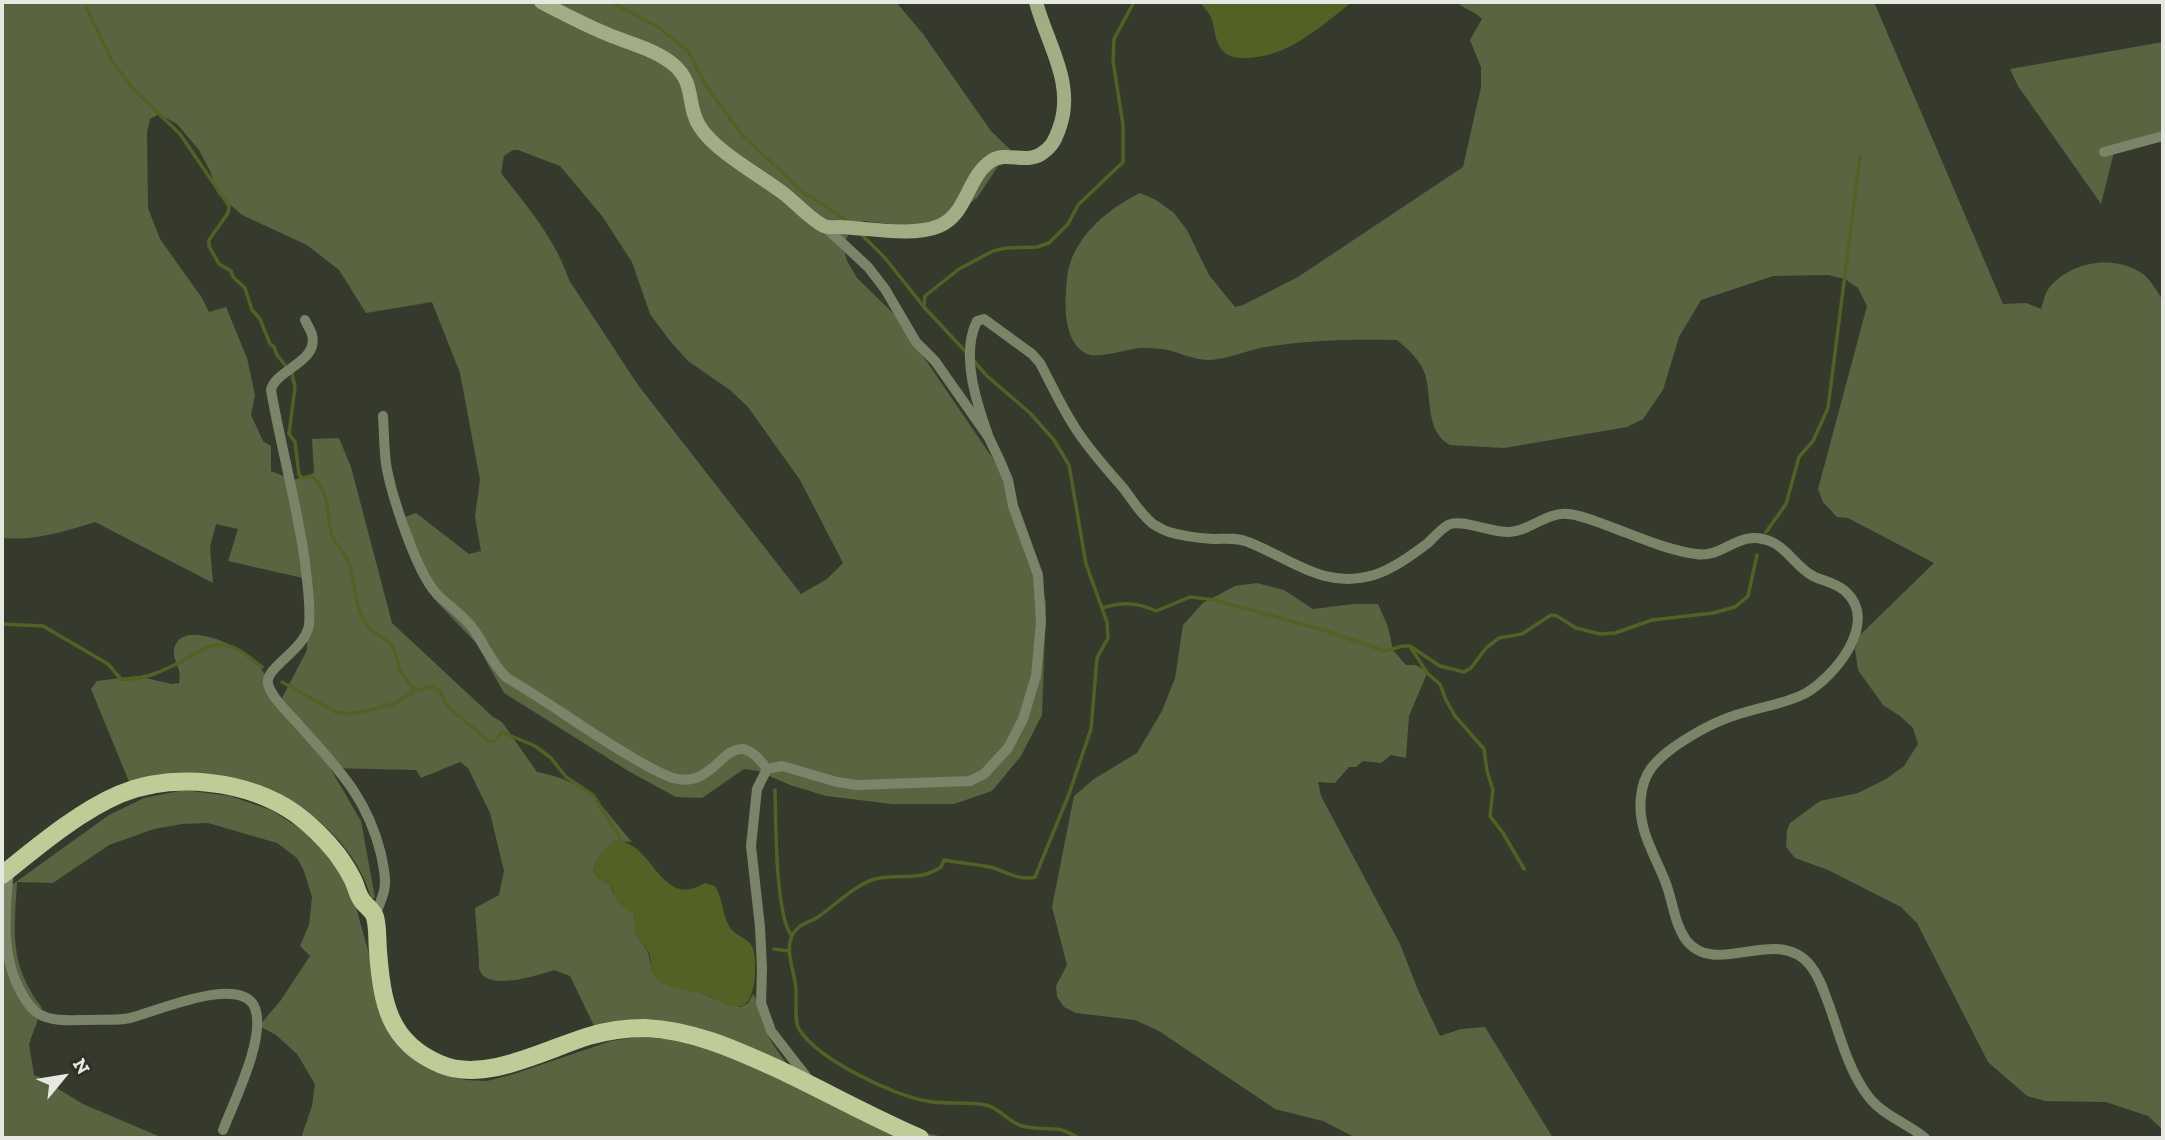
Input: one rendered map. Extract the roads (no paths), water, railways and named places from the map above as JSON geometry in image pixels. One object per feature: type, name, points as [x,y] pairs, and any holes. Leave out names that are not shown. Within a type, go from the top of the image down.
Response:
[{"type":"main road","points":[[5,872],[77,819],[120,794],[162,783],[187,782],[249,791],[275,801],[303,820],[337,855],[352,878],[361,899],[375,916],[381,989],[393,1026],[414,1048],[443,1066],[478,1070],[499,1066],[590,1035],[642,1028],[669,1030],[709,1040],[920,1138]]},
{"type":"street","points":[[541,2],[606,34],[656,54],[677,67],[689,87],[691,106],[701,130],[718,146],[825,227],[868,267],[885,289],[916,342],[935,361],[989,438]]},
{"type":"street","points":[[825,227],[884,230],[925,230],[938,227],[948,222],[957,212],[980,171],[989,162],[998,157],[1031,158],[1053,145],[1064,113],[1064,87],[1058,61],[1040,19],[1036,2]]},
{"type":"street","points":[[2104,152],[2163,136]]},
{"type":"street","points":[[766,769],[782,766],[857,785],[963,783],[984,774],[1008,748],[1027,710],[1036,676],[1041,597],[1038,575],[1013,506],[1008,480],[989,438],[972,386],[970,362],[973,327],[977,321],[984,319],[1040,363],[1076,430],[1143,515],[1158,528],[1206,539],[1239,539],[1322,577],[1360,578],[1377,574],[1412,554],[1447,525],[1455,523],[1494,531],[1516,531],[1528,528],[1542,519],[1564,513],[1691,554],[1708,556],[1739,539],[1772,542],[1810,575],[1843,588],[1855,605],[1858,630],[1835,668],[1805,693],[1714,722],[1663,755],[1649,768],[1643,783],[1640,814],[1644,833],[1667,886],[1678,924],[1691,946],[1704,955],[1719,956],[1760,950],[1787,951],[1809,963],[1820,982],[1846,1053],[1871,1101],[1925,1138]]},
{"type":"street","points":[[305,320],[312,335],[311,349],[275,381],[271,390],[302,543],[309,596],[309,626],[305,639],[271,672],[267,681],[282,705],[356,792],[369,817],[385,876],[384,890],[375,916]]},
{"type":"street","points":[[383,416],[386,464],[422,573],[436,593],[466,619],[496,668],[600,739],[671,777],[686,780],[704,776],[726,754],[736,749],[747,750],[757,756],[766,769]]},
{"type":"street","points":[[766,769],[757,789],[751,846],[761,937],[761,1003],[771,1031],[813,1086]]},
{"type":"street","points":[[5,872],[4,927],[8,960],[24,999],[39,1014],[71,1020],[124,1019],[208,995],[239,996],[252,1003],[256,1016],[255,1042],[223,1130]]},
{"type":"waterway","points":[[611,2],[658,27],[688,51],[705,84],[743,136],[802,191],[849,222]]},
{"type":"waterway","points":[[924,305],[925,296],[959,269],[993,251],[1037,247],[1049,243],[1068,224],[1078,205],[1123,162],[1123,125],[1113,61],[1114,39],[1134,2]]},
{"type":"waterway","points":[[86,7],[112,61],[133,89],[180,134],[229,206],[228,213],[209,240],[209,246],[219,264],[231,271],[233,277],[245,288],[252,310],[260,319],[270,344],[285,365]]},
{"type":"waterway","points":[[1766,532],[1786,504],[1799,457],[1813,441],[1828,408],[1860,156]]},
{"type":"waterway","points":[[862,235],[966,352]]},
{"type":"waterway","points":[[973,360],[987,376],[1030,413],[1054,440],[1069,465],[1086,564],[1107,622],[1108,638],[1097,658],[1091,729],[1069,794],[1035,877],[1023,878],[990,867],[944,860],[941,867],[933,872],[917,876],[884,877],[860,886],[794,932],[789,946],[796,987],[796,1019],[799,1029],[808,1041],[839,1064],[877,1084],[927,1101],[986,1105],[1022,1126],[1057,1129],[1078,1138]]},
{"type":"waterway","points":[[292,374],[295,387],[289,434],[295,442],[299,475],[303,478],[311,476],[322,488],[332,536],[350,566],[362,617],[373,631],[393,646],[400,670],[415,691]]},
{"type":"waterway","points":[[1102,608],[1129,604],[1156,611],[1190,597],[1215,600],[1326,631],[1385,651],[1410,646],[1440,666],[1464,672],[1499,638],[1522,634],[1551,615],[1576,628],[1600,634],[1615,633],[1652,620],[1713,613],[1735,607],[1748,596],[1757,555]]},
{"type":"waterway","points":[[2,624],[43,626],[108,664],[121,679],[154,674],[214,645],[235,648],[262,667]]},
{"type":"waterway","points":[[1411,648],[1428,674],[1440,684],[1455,716],[1484,749],[1493,790],[1490,816],[1524,869]]},
{"type":"waterway","points":[[282,682],[336,712],[348,714],[393,704],[415,691],[433,686],[440,691],[447,706],[490,742],[495,741],[502,732],[535,746],[551,758],[566,777],[593,795],[619,836],[621,844]]},
{"type":"waterway","points":[[775,790],[779,887],[791,935]]},
{"type":"waterway","points":[[774,949],[789,951]]}]
